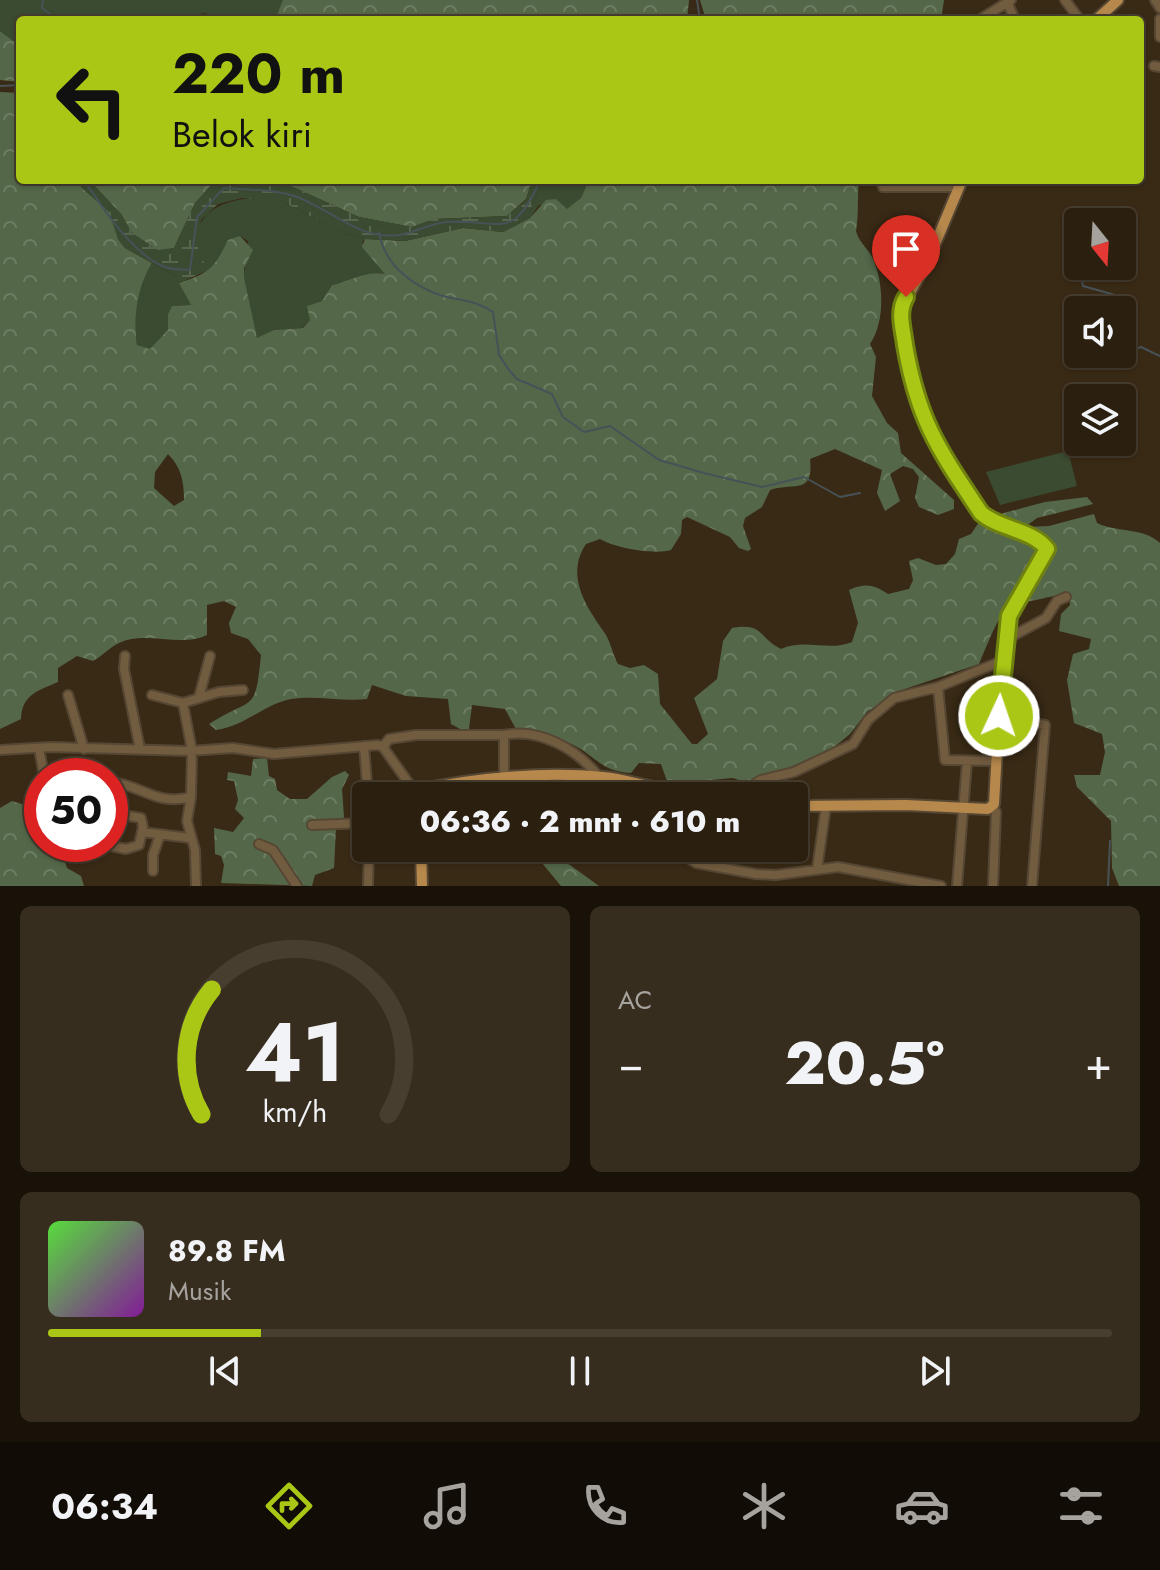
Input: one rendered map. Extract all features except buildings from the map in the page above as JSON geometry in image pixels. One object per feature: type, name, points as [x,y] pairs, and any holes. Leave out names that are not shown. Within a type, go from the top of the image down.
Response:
[{"type":"main road","points":[[1100,16],[1118,0]]},
{"type":"main road","points":[[808,806],[992,807],[1002,661],[1010,615],[1047,549],[1037,540],[992,521],[981,513],[932,439],[911,377],[901,306],[928,261],[961,184]]},
{"type":"main road","points":[[483,782],[576,776],[630,782]]},
{"type":"main road","points":[[419,886],[420,862]]},
{"type":"street","points":[[1155,0],[1160,8]]},
{"type":"street","points":[[986,16],[1010,2]]},
{"type":"street","points":[[1160,19],[1160,37]]},
{"type":"street","points":[[882,184],[883,187],[961,184]]},
{"type":"street","points":[[1005,640],[1046,618],[1057,601],[1066,597]]},
{"type":"street","points":[[125,656],[124,669],[140,749]]},
{"type":"street","points":[[199,697],[210,656]]},
{"type":"street","points":[[758,782],[794,772],[853,744],[868,720],[894,698],[938,687],[1002,661]]},
{"type":"street","points":[[938,687],[944,758],[947,762],[997,761]]},
{"type":"street","points":[[152,695],[183,703],[199,697],[243,690]]},
{"type":"street","points":[[68,695],[84,749]]},
{"type":"street","points":[[183,703],[192,751],[187,821],[195,854],[196,886]]},
{"type":"street","points":[[999,716],[1045,725],[1032,886]]},
{"type":"street","points":[[383,747],[389,739],[407,735],[528,734],[557,743],[582,758],[599,777]]},
{"type":"street","points":[[504,735],[507,740],[504,779]]},
{"type":"street","points":[[364,746],[367,782]]},
{"type":"street","points":[[0,750],[192,751],[233,748],[274,754],[383,747]]},
{"type":"street","points":[[383,747],[407,782]]},
{"type":"street","points":[[39,748],[41,758]]},
{"type":"street","points":[[957,886],[967,762]]},
{"type":"street","points":[[576,776],[578,782]]},
{"type":"street","points":[[128,785],[162,800],[191,797]]},
{"type":"street","points":[[817,869],[826,806]]},
{"type":"street","points":[[992,807],[996,811],[993,886]]},
{"type":"street","points":[[128,816],[141,818],[142,832],[135,849],[128,848]]},
{"type":"street","points":[[312,825],[352,824]]},
{"type":"street","points":[[142,832],[190,838]]},
{"type":"street","points":[[153,871],[153,855],[160,835]]},
{"type":"street","points":[[259,844],[273,850],[297,886]]},
{"type":"street","points":[[368,886],[369,862]]},
{"type":"street","points":[[694,862],[776,875],[838,867],[941,886]]},
{"type":"green space","points":[[0,0],[285,2],[277,16],[213,16],[205,13],[190,16],[16,16],[16,43],[0,31]]},
{"type":"green space","points":[[283,0],[689,0],[687,16],[277,16]]},
{"type":"green space","points":[[700,0],[944,0],[942,16],[705,16]]},
{"type":"green space","points":[[0,31],[16,43],[16,82],[0,80]]},
{"type":"green space","points":[[0,92],[16,93],[16,184],[80,184],[110,212],[118,239],[125,248],[152,263],[137,302],[136,324],[137,345],[150,349],[168,330],[168,314],[172,306],[191,305],[179,283],[210,268],[228,240],[240,236],[253,250],[244,268],[244,278],[257,338],[274,330],[303,328],[310,320],[307,306],[322,301],[332,285],[365,275],[385,274],[362,247],[365,239],[405,241],[463,228],[503,232],[530,218],[546,200],[556,199],[567,209],[581,198],[587,184],[859,184],[856,231],[873,259],[881,291],[878,325],[870,344],[876,357],[872,396],[887,423],[898,433],[901,453],[954,500],[954,509],[938,515],[919,507],[915,498],[919,477],[913,469],[903,466],[890,474],[900,501],[885,511],[877,493],[882,470],[835,449],[810,459],[809,478],[805,483],[770,490],[762,507],[745,518],[743,526],[751,549],[748,551],[739,548],[730,537],[687,517],[682,520],[681,534],[671,550],[635,550],[600,539],[586,544],[577,568],[581,592],[606,635],[618,664],[630,668],[644,665],[658,674],[660,704],[692,744],[697,744],[708,734],[694,698],[717,679],[723,641],[732,628],[756,629],[781,649],[852,642],[858,623],[849,590],[869,586],[888,594],[909,589],[913,580],[909,561],[918,558],[936,565],[946,564],[955,554],[959,539],[971,534],[981,519],[1045,502],[1087,497],[1093,504],[1037,518],[1025,527],[1049,526],[1094,514],[1097,523],[1138,532],[1160,543],[1160,886],[1119,886],[1112,868],[1111,821],[1077,787],[1074,775],[1100,775],[1105,752],[1102,734],[1074,723],[1067,680],[1073,654],[1089,649],[1091,639],[1059,631],[1061,614],[1070,605],[1069,592],[1009,608],[996,625],[979,664],[899,691],[867,712],[850,734],[833,748],[784,770],[779,782],[744,782],[733,778],[667,782],[661,764],[639,763],[631,773],[614,770],[564,741],[516,729],[505,709],[472,705],[469,729],[462,730],[451,724],[448,699],[406,696],[372,685],[367,699],[291,699],[272,705],[237,724],[216,730],[209,724],[254,696],[261,655],[248,639],[231,633],[229,623],[236,607],[224,601],[207,605],[207,635],[197,639],[129,639],[93,661],[77,656],[58,668],[58,682],[28,699],[21,719],[0,729]],"holes":[[[168,454],[181,475],[184,500],[174,506],[154,488],[155,472]]]},
{"type":"green space","points":[[80,184],[93,184],[121,214],[132,233],[158,250],[174,248],[195,203],[212,184],[287,184],[359,217],[412,227],[434,219],[507,216],[526,200],[531,184],[541,184],[530,218],[503,232],[463,228],[405,241],[365,239],[343,233],[283,202],[242,198],[218,204],[201,220],[199,244],[206,271],[179,283],[176,276],[125,248],[118,239],[109,212]]},
{"type":"green space","points":[[93,184],[212,184],[195,203],[174,248],[158,251],[132,233],[121,214]]},
{"type":"green space","points":[[287,184],[531,184],[526,199],[507,216],[434,219],[412,227],[359,217]]},
{"type":"green space","points":[[541,184],[587,184],[581,198],[567,210],[539,205],[530,218]]},
{"type":"green space","points":[[252,198],[283,202],[343,233],[365,239],[362,242],[386,274],[365,275],[332,285],[322,301],[308,306],[310,320],[302,328],[274,330],[257,339],[244,280],[248,241],[240,236],[206,271],[197,241],[204,219],[212,211],[236,200]]},
{"type":"green space","points":[[152,263],[176,276],[191,305],[172,306],[168,314],[169,330],[150,350],[137,345],[135,324],[139,292]]},
{"type":"green space","points":[[1064,452],[1064,456],[1069,456],[1077,486],[1000,505],[986,472]]},
{"type":"green space","points":[[267,758],[269,776],[275,779],[277,790],[290,799],[307,799],[332,777],[345,771],[349,775],[342,789],[344,817],[336,828],[334,868],[315,875],[312,886],[221,883],[224,865],[221,856],[215,854],[214,828],[233,832],[244,818],[235,809],[238,800],[234,781],[227,780],[228,772],[251,776],[253,759]]},
{"type":"green space","points":[[12,801],[24,805],[24,862],[65,862],[67,868],[81,876],[84,886],[0,886],[0,808]]},
{"type":"green space","points":[[563,862],[599,886],[561,886],[542,863]]},
{"type":"waterway","points":[[43,0],[42,8],[53,16]]},
{"type":"waterway","points":[[697,0],[699,16]]},
{"type":"waterway","points":[[0,86],[16,85]]},
{"type":"waterway","points":[[87,184],[120,230],[142,253],[165,267],[190,270],[197,217],[224,188],[289,194],[358,229],[399,235],[441,223],[504,224],[522,213],[538,184]]},
{"type":"waterway","points":[[379,232],[391,261],[413,282],[440,295],[477,304],[493,312],[499,355],[509,370],[517,379],[552,394],[563,417],[584,432],[610,426],[659,460],[762,487],[804,477],[840,497],[860,493]]},
{"type":"waterway","points":[[1082,280],[1083,286],[1115,296]]},
{"type":"waterway","points":[[1136,349],[1141,347],[1160,356]]},
{"type":"waterway","points":[[1108,886],[1110,841]]},
{"type":"route","points":[[906,297],[901,306],[901,318],[911,377],[932,439],[981,513],[992,521],[1037,540],[1047,549],[1009,616],[1002,661],[999,716]]}]
